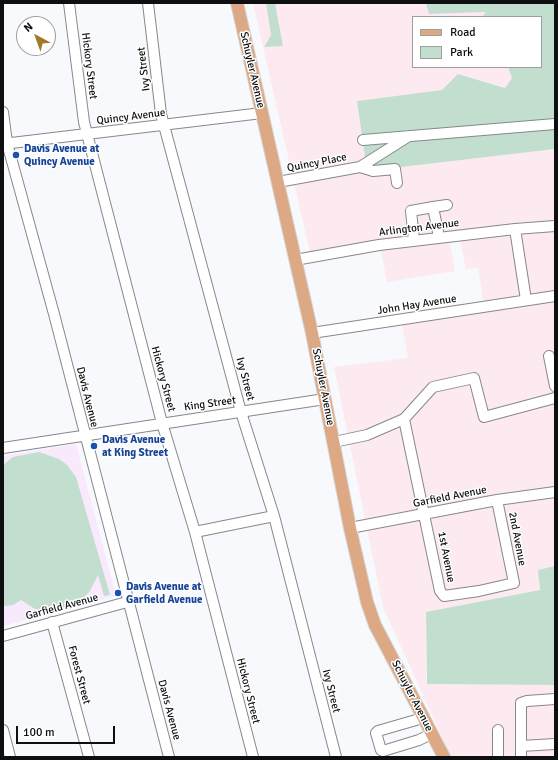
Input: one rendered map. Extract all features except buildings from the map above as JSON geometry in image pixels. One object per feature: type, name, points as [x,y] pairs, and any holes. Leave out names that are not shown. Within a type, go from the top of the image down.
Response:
[{"type":"main road","name":"Schuyler Avenue","points":[[237,3],[312,333],[350,528],[370,613],[444,757]]},
{"type":"street","name":"Hickory Street","points":[[69,3],[87,134],[162,423],[195,532],[253,757]]},
{"type":"street","name":"Ivy Street","points":[[148,3],[161,114],[241,412],[274,516],[336,757]]},
{"type":"street","name":"Davis Avenue","points":[[3,112],[5,143],[54,314],[127,602],[169,757]]},
{"type":"street","name":"Quincy Avenue","points":[[5,143],[165,125],[229,114],[262,113]]},
{"type":"street","points":[[363,140],[412,134],[555,124]]},
{"type":"street","points":[[360,167],[412,134]]},
{"type":"street","name":"Quincy Place","points":[[278,182],[360,167]]},
{"type":"street","points":[[360,167],[374,171],[395,169],[397,183]]},
{"type":"street","points":[[414,240],[411,211],[447,204]]},
{"type":"street","points":[[433,207],[439,237]]},
{"type":"street","name":"Arlington Avenue","points":[[295,260],[414,240],[555,226]]},
{"type":"street","points":[[515,230],[526,300]]},
{"type":"street","name":"John Hay Avenue","points":[[312,333],[555,296]]},
{"type":"street","points":[[549,356],[555,386]]},
{"type":"street","points":[[334,442],[366,435],[404,419],[433,387],[474,378],[484,417],[555,398]]},
{"type":"street","name":"King Street","points":[[3,446],[84,436],[325,399]]},
{"type":"street","name":"1st Avenue","points":[[404,419],[440,591],[444,596],[479,591],[514,583]]},
{"type":"street","name":"Garfield Avenue","points":[[350,528],[497,500],[555,492]]},
{"type":"street","name":"2nd Avenue","points":[[497,500],[514,583]]},
{"type":"street","points":[[195,532],[274,516]]},
{"type":"street","name":"Garfield Avenue","points":[[3,636],[127,602]]},
{"type":"street","name":"Forest Street","points":[[52,622],[89,757]]},
{"type":"street","points":[[521,757],[521,703],[527,701],[555,699]]},
{"type":"street","points":[[422,716],[416,720],[378,731],[376,734],[380,750],[384,751],[419,740],[431,734]]},
{"type":"street","points":[[3,730],[10,757]]},
{"type":"street","points":[[498,730],[498,757]]},
{"type":"street","points":[[521,746],[555,744]]},
{"type":"shaded area","points":[[253,3],[266,3],[271,35],[264,47],[283,46],[275,3],[426,3],[429,14],[487,12],[483,16],[412,16],[412,68],[508,68],[512,78],[506,88],[459,74],[442,90],[357,101],[367,171],[555,149],[555,566],[538,570],[540,590],[426,612],[426,677],[427,684],[555,685],[555,757],[451,757],[383,607],[334,367],[408,358],[401,318],[484,304],[478,268],[466,269],[459,235],[448,235],[455,271],[387,282],[380,246],[311,257]]},
{"type":"shaded area","points":[[76,444],[116,596],[3,626],[3,456]]},
{"type":"green space","points":[[266,3],[275,3],[283,46],[264,47],[271,35]]},
{"type":"green space","points":[[426,3],[555,3],[555,149],[367,171],[357,101],[442,90],[458,74],[505,88],[512,78],[508,68],[542,68],[542,16],[483,16],[486,12],[429,14]]},
{"type":"green space","points":[[39,452],[59,459],[67,465],[76,477],[110,595],[104,596],[98,575],[90,591],[79,602],[70,607],[52,611],[35,609],[21,600],[13,605],[3,606],[3,465],[13,457]]},
{"type":"green space","points":[[555,566],[555,685],[427,684],[426,612],[540,590],[538,570]]},
{"type":"place","name":"Davis Avenue at Quincy Avenue","points":[[16,155]]},
{"type":"place","name":"Davis Avenue at King Street","points":[[94,446]]},
{"type":"place","name":"Davis Avenue at Garfield Avenue","points":[[118,593]]}]
